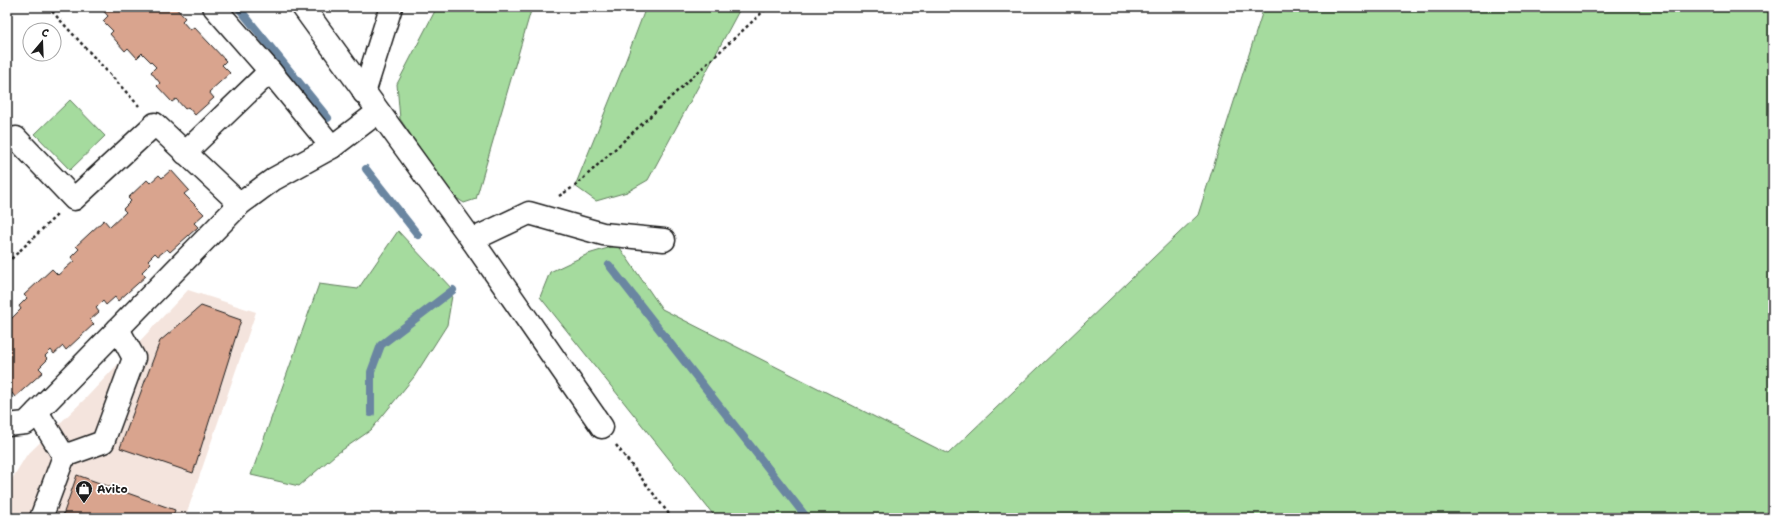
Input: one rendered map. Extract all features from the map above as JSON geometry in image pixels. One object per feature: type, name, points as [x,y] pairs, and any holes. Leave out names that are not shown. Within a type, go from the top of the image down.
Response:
[{"type":"street","points":[[214,7],[270,71],[332,147]]},
{"type":"street","points":[[303,7],[472,240],[602,427]]},
{"type":"street","points":[[364,93],[391,7]]},
{"type":"street","points":[[185,154],[270,71]]},
{"type":"street","points":[[7,425],[26,423],[240,204],[274,179],[332,147],[378,112]]},
{"type":"street","points":[[10,137],[74,200],[155,124],[185,154],[240,204]]},
{"type":"street","points":[[472,240],[529,213],[603,234],[664,240]]},
{"type":"street","points":[[41,518],[64,456],[103,442],[134,358],[118,329]]},
{"type":"street","points":[[37,412],[64,456]]},
{"type":"path","points":[[48,7],[155,124]]},
{"type":"path","points":[[529,213],[574,186],[768,7]]},
{"type":"path","points":[[7,263],[74,200]]},
{"type":"path","points":[[602,427],[672,518]]},
{"type":"shaded area","points":[[188,290],[256,312],[185,518],[7,518],[7,487],[26,456],[86,398]]},
{"type":"green space","points":[[437,7],[532,7],[476,199],[464,203],[452,195],[400,119],[397,84]]},
{"type":"green space","points":[[646,7],[741,7],[648,180],[627,192],[596,201],[575,186]]},
{"type":"green space","points":[[1264,7],[1773,7],[1773,518],[716,518],[540,297],[550,272],[588,254],[618,245],[662,309],[948,454],[1198,215]]},
{"type":"green space","points":[[70,100],[105,136],[70,170],[35,134]]},
{"type":"green space","points":[[398,231],[453,290],[447,325],[414,377],[371,430],[335,455],[299,486],[251,475],[319,284],[358,289]]},
{"type":"building","points":[[100,7],[175,7],[185,18],[182,21],[190,30],[194,27],[226,61],[222,65],[230,73],[209,92],[214,98],[195,115],[188,107],[185,109],[176,99],[172,102],[157,86],[160,83],[151,72],[156,67],[142,53],[137,58],[128,48],[125,51],[110,34],[113,31],[103,21],[108,16]]},
{"type":"building","points":[[171,170],[189,190],[184,194],[204,214],[194,223],[198,227],[170,252],[167,249],[158,256],[155,253],[148,260],[151,263],[142,272],[146,276],[118,301],[115,297],[106,305],[103,301],[96,308],[99,312],[90,320],[94,324],[66,350],[63,346],[54,354],[51,350],[45,356],[48,359],[39,368],[43,372],[15,397],[12,393],[7,398],[7,323],[21,309],[19,306],[27,298],[24,295],[52,269],[58,275],[74,261],[71,257],[79,249],[76,246],[104,220],[110,227],[126,212],[123,209],[131,201],[128,198],[147,180],[150,183],[159,175],[162,178]]},
{"type":"building","points":[[201,306],[241,320],[193,473],[120,448],[160,341]]},
{"type":"building","points":[[77,475],[175,510],[172,518],[62,518]]},
{"type":"waterway","points":[[238,7],[328,118]]},
{"type":"waterway","points":[[366,169],[418,235]]},
{"type":"waterway","points":[[609,265],[807,518]]},
{"type":"waterway","points":[[371,413],[371,372],[381,345],[453,290]]},
{"type":"place","name":"Avito","points":[[84,504]]}]
